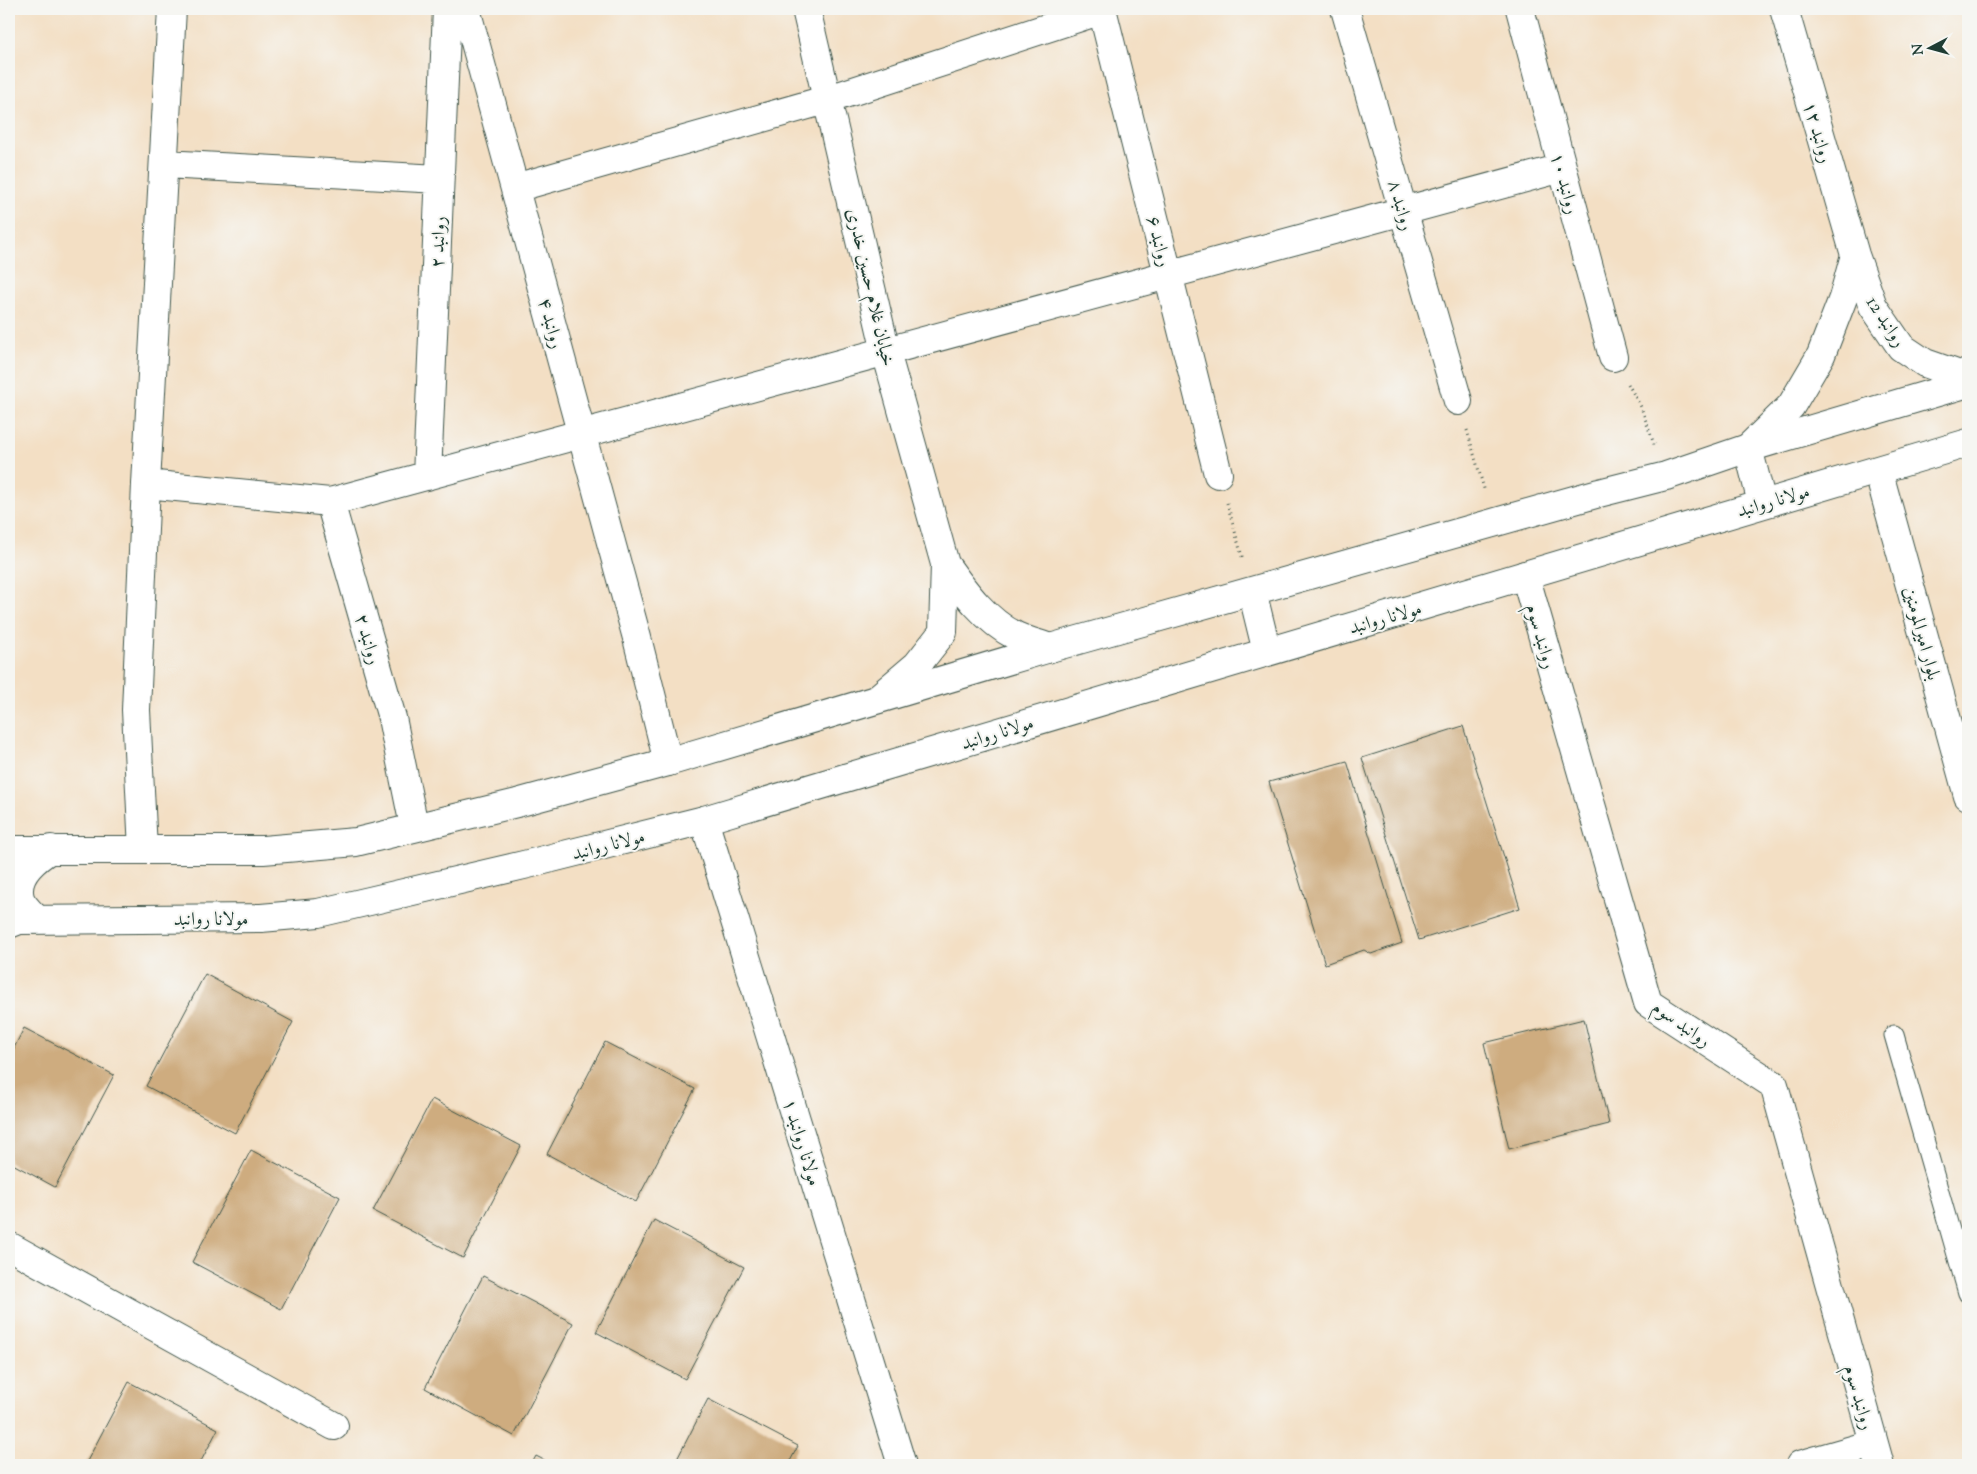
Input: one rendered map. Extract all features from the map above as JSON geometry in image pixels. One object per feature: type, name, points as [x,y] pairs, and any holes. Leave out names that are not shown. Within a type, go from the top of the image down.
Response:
[{"type":"street","points":[[143,850],[136,710],[146,484],[172,9]]},
{"type":"street","name":"روانبد ۲","points":[[427,476],[447,9]]},
{"type":"street","name":"روانبد ۴","points":[[466,9],[637,638],[668,762]]},
{"type":"street","name":"خیابان غلام حسین خدری","points":[[806,9],[829,99],[886,352],[945,564]]},
{"type":"street","name":"روانبد ۸","points":[[1345,9],[1458,401]]},
{"type":"street","name":"روانبد ۱۰","points":[[1520,9],[1613,357]]},
{"type":"street","name":"روانبد ۱۲","points":[[1784,9],[1855,255]]},
{"type":"street","points":[[515,188],[829,99],[1102,10]]},
{"type":"street","name":"روانبد ۶","points":[[1102,10],[1218,474]]},
{"type":"street","points":[[164,164],[440,179]]},
{"type":"street","points":[[146,484],[330,502],[1562,168]]},
{"type":"street","points":[[1748,448],[1791,406],[1821,355],[1843,298],[1855,255]]},
{"type":"street","name":"روانبد 12","points":[[1855,255],[1873,306],[1901,347],[1925,363],[1968,378]]},
{"type":"street","points":[[9,850],[262,850],[356,842],[414,826],[517,803],[668,762],[1050,648],[1666,476],[1748,448],[1968,383]]},
{"type":"street","name":"مولانا روانبد","points":[[9,924],[19,920],[261,918],[318,914],[528,864],[704,820],[1968,443]]},
{"type":"street","points":[[1748,448],[1762,503]]},
{"type":"street","name":"بلوار امیرالمومنین","points":[[1878,470],[1968,796]]},
{"type":"street","name":"روانبد ۲","points":[[330,502],[392,718],[414,826]]},
{"type":"street","points":[[945,564],[964,590],[993,621],[1016,636],[1050,648]]},
{"type":"street","points":[[877,699],[917,665],[943,632],[945,564]]},
{"type":"street","name":"روانبد سوم","points":[[1525,575],[1648,1003],[1774,1085],[1877,1454]]},
{"type":"street","points":[[1252,591],[1267,652]]},
{"type":"street","name":"مولانا روانبد ۱","points":[[704,820],[902,1465]]},
{"type":"street","points":[[36,920],[20,898],[20,879],[34,859],[51,849]]},
{"type":"street","points":[[9,1246],[334,1426]]},
{"type":"street","points":[[1800,1465],[1877,1454]]},
{"type":"lane","points":[[1894,1035],[1968,1293]]},
{"type":"path","points":[[1613,357],[1641,407],[1666,476]]},
{"type":"path","points":[[1458,401],[1494,523]]},
{"type":"path","points":[[1218,474],[1252,591]]},
{"type":"building","points":[[1463,726],[1520,908],[1419,940],[1362,758]]},
{"type":"building","points":[[1347,761],[1402,943],[1371,954],[1364,950],[1325,964],[1269,782]]},
{"type":"building","points":[[205,974],[293,1022],[235,1133],[146,1086]]},
{"type":"building","points":[[1584,1019],[1609,1124],[1509,1149],[1484,1043]]},
{"type":"building","points":[[24,1028],[114,1075],[55,1187],[9,1162],[9,1058]]},
{"type":"building","points":[[605,1042],[695,1089],[636,1202],[547,1154]]},
{"type":"building","points":[[432,1099],[521,1146],[463,1258],[373,1211]]},
{"type":"building","points":[[251,1150],[340,1197],[281,1309],[192,1262]]},
{"type":"building","points":[[654,1220],[744,1267],[685,1379],[596,1332]]},
{"type":"building","points":[[483,1276],[573,1323],[514,1436],[425,1388]]},
{"type":"building","points":[[129,1382],[218,1429],[199,1465],[85,1465]]},
{"type":"building","points":[[708,1399],[798,1446],[788,1465],[674,1465]]},
{"type":"building","points":[[536,1456],[554,1465],[531,1465]]}]
